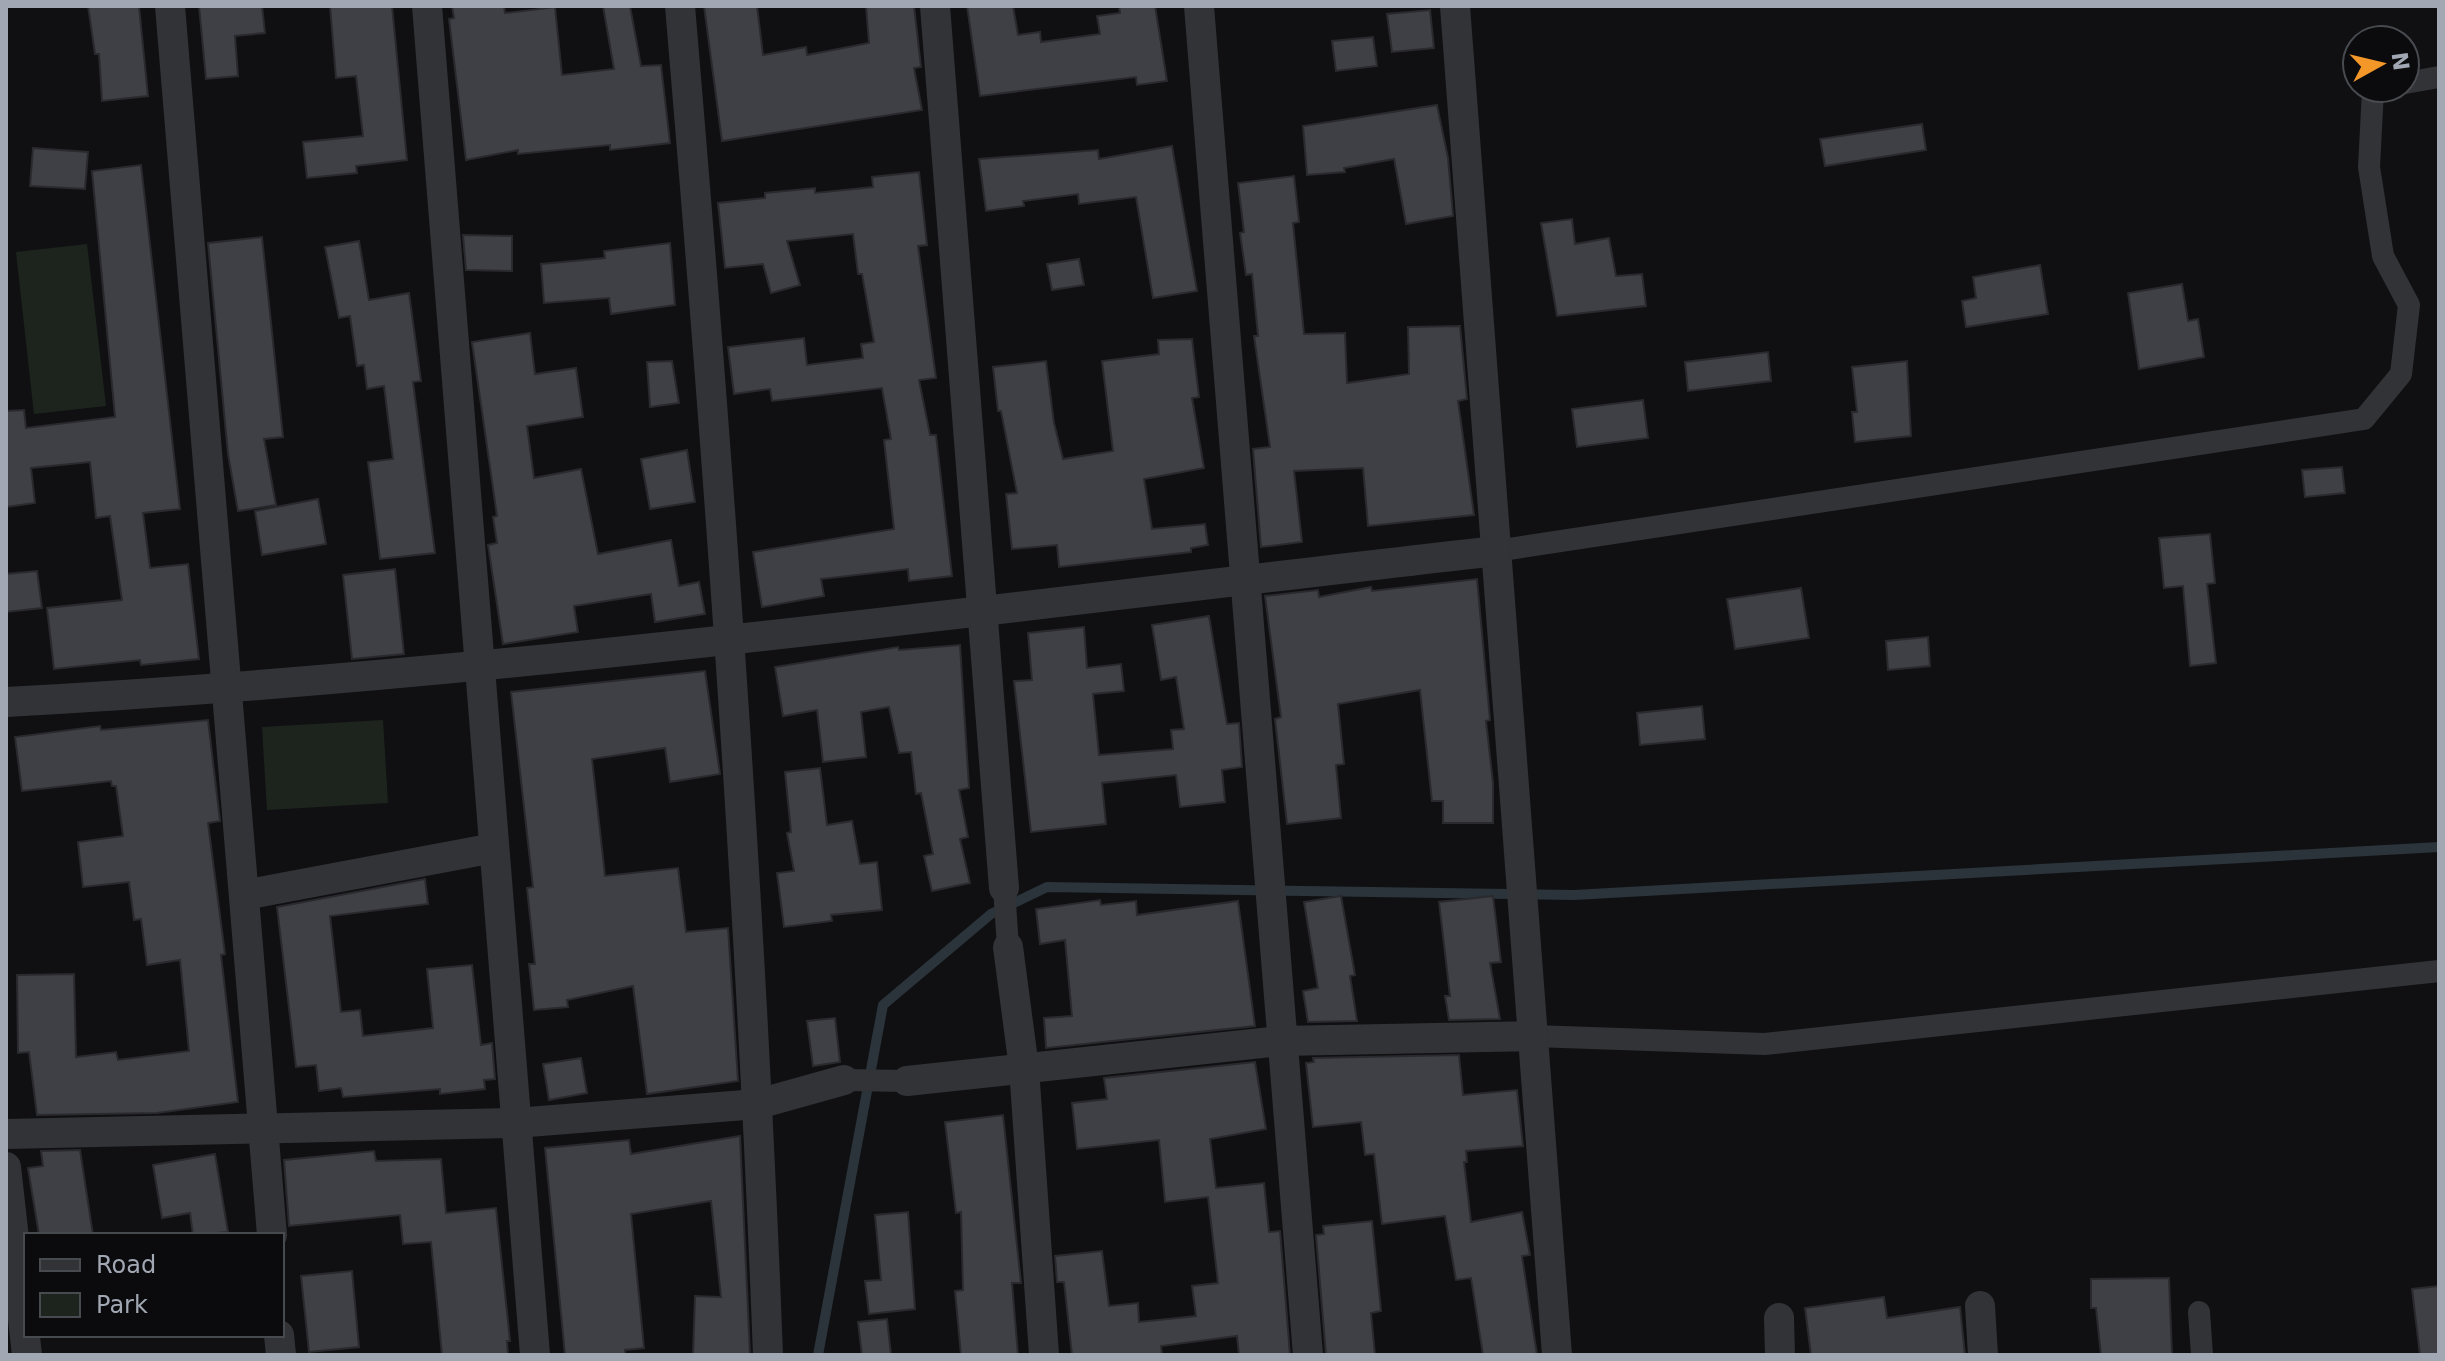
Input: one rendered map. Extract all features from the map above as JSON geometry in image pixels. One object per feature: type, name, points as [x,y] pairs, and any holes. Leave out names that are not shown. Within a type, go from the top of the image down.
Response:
[{"type":"street","points":[[170,6],[272,1233]]},
{"type":"street","points":[[427,6],[535,1355]]},
{"type":"street","points":[[680,6],[731,639],[758,1104],[768,1355]]},
{"type":"street","points":[[935,6],[1008,947],[1024,1068],[1044,1355]]},
{"type":"street","points":[[1199,6],[1280,1041],[1308,1355]]},
{"type":"street","points":[[1455,6],[1557,1355]]},
{"type":"street","points":[[6,702],[227,690],[480,668],[1496,551],[2364,419],[2401,374],[2409,305],[2383,256],[2369,167],[2372,104]]},
{"type":"street","points":[[244,895],[494,848]]},
{"type":"street","points":[[6,1134],[515,1123],[758,1104],[844,1080],[907,1081],[1280,1041],[1533,1036],[1765,1044],[2439,971]]},
{"type":"street","points":[[6,1167],[15,1321],[27,1355]]},
{"type":"street","points":[[1980,1306],[1983,1355]]},
{"type":"street","points":[[2199,1312],[2202,1355]]},
{"type":"street","points":[[1779,1318],[1780,1355]]},
{"type":"green space","points":[[87,244],[106,406],[34,414],[16,252]]},
{"type":"green space","points":[[383,720],[388,803],[267,810],[262,727]]},
{"type":"building","points":[[88,6],[139,6],[148,96],[102,101],[99,54],[95,54]]},
{"type":"building","points":[[199,6],[262,6],[265,33],[235,36],[238,76],[206,79]]},
{"type":"building","points":[[330,6],[392,6],[407,160],[356,166],[357,173],[307,178],[303,142],[363,136],[356,76],[336,78]]},
{"type":"building","points":[[452,6],[504,6],[505,13],[555,7],[562,75],[614,69],[603,6],[630,6],[641,66],[661,65],[670,143],[610,150],[610,145],[518,154],[518,150],[466,160],[449,19],[454,18]]},
{"type":"building","points":[[704,6],[757,6],[763,55],[806,47],[807,55],[869,43],[866,6],[914,6],[921,67],[914,68],[922,110],[722,141]]},
{"type":"building","points":[[967,6],[1013,6],[1018,35],[1040,32],[1041,42],[1100,34],[1097,16],[1120,13],[1119,6],[1155,6],[1167,81],[1137,85],[1136,77],[980,96]]},
{"type":"building","points":[[1430,10],[1434,48],[1392,52],[1387,14]]},
{"type":"building","points":[[1373,37],[1377,66],[1336,71],[1332,41]]},
{"type":"building","points":[[1437,105],[1448,158],[1453,216],[1406,224],[1394,159],[1344,168],[1345,172],[1307,175],[1303,126]]},
{"type":"building","points":[[1922,124],[1926,150],[1825,166],[1820,139]]},
{"type":"building","points":[[1172,146],[1197,291],[1153,298],[1136,197],[1079,204],[1078,194],[1023,201],[1024,206],[986,211],[979,159],[1098,150],[1099,159]]},
{"type":"building","points":[[33,148],[88,152],[85,189],[30,186]]},
{"type":"building","points":[[141,165],[180,509],[143,513],[150,568],[188,564],[199,659],[141,665],[140,660],[54,669],[47,608],[122,600],[110,516],[96,518],[90,462],[31,468],[35,503],[6,507],[6,411],[24,410],[26,428],[115,417],[92,171]]},
{"type":"building","points":[[919,172],[927,245],[918,246],[936,378],[919,380],[930,435],[936,435],[952,576],[909,581],[908,569],[821,579],[824,596],[762,607],[753,552],[894,529],[884,440],[891,439],[882,388],[772,401],[770,389],[734,394],[728,347],[804,338],[807,365],[863,358],[861,344],[874,342],[862,274],[858,274],[853,234],[787,241],[800,285],[771,293],[763,264],[725,268],[718,203],[765,198],[765,193],[815,188],[815,193],[873,187],[872,177]]},
{"type":"building","points":[[1294,176],[1299,222],[1293,223],[1304,334],[1345,333],[1347,383],[1409,374],[1408,327],[1460,326],[1467,399],[1458,401],[1474,515],[1368,526],[1363,468],[1294,471],[1302,542],[1261,547],[1253,449],[1270,447],[1254,336],[1258,336],[1252,274],[1246,275],[1240,233],[1244,232],[1238,183]]},
{"type":"building","points":[[1572,219],[1575,244],[1609,238],[1616,276],[1642,274],[1646,306],[1557,316],[1541,223]]},
{"type":"building","points":[[463,235],[512,236],[512,271],[466,270]]},
{"type":"building","points":[[262,237],[283,437],[264,439],[276,505],[238,511],[228,454],[208,243]]},
{"type":"building","points":[[359,241],[369,300],[409,293],[421,381],[413,382],[435,553],[380,559],[368,462],[393,459],[384,386],[367,389],[364,365],[357,366],[350,316],[339,318],[325,247]]},
{"type":"building","points":[[670,243],[675,305],[611,314],[609,298],[544,303],[541,264],[605,258],[604,251]]},
{"type":"building","points":[[1079,259],[1084,285],[1052,290],[1047,264]]},
{"type":"building","points":[[2040,265],[2048,314],[1966,327],[1962,301],[1976,298],[1973,277]]},
{"type":"building","points":[[2182,284],[2188,321],[2198,319],[2204,357],[2139,369],[2128,293]]},
{"type":"building","points":[[530,333],[535,374],[576,368],[583,417],[527,426],[534,478],[581,469],[598,554],[671,540],[679,586],[699,582],[705,614],[655,622],[651,594],[574,606],[578,632],[503,644],[488,545],[497,543],[493,517],[497,516],[472,342]]},
{"type":"building","points":[[1192,339],[1199,397],[1192,398],[1204,468],[1144,479],[1152,529],[1205,524],[1208,545],[1191,548],[1191,552],[1059,567],[1057,545],[1012,549],[1006,494],[1017,493],[1001,411],[998,411],[993,367],[1046,361],[1054,423],[1063,459],[1113,451],[1102,361],[1159,354],[1158,340]]},
{"type":"building","points":[[1768,352],[1771,381],[1688,391],[1685,362]]},
{"type":"building","points":[[672,361],[679,403],[650,407],[647,362]]},
{"type":"building","points":[[1907,361],[1911,436],[1855,442],[1852,412],[1857,412],[1852,367]]},
{"type":"building","points":[[1643,400],[1648,438],[1577,447],[1572,409]]},
{"type":"building","points":[[687,450],[695,502],[650,509],[641,459]]},
{"type":"building","points":[[2342,467],[2345,493],[2305,497],[2302,470]]},
{"type":"building","points":[[318,499],[326,544],[262,555],[255,511]]},
{"type":"building","points":[[2210,534],[2215,583],[2207,584],[2216,663],[2190,666],[2183,586],[2164,588],[2159,538]]},
{"type":"building","points":[[395,569],[404,654],[352,659],[343,575]]},
{"type":"building","points":[[37,571],[42,608],[6,612],[6,574]]},
{"type":"building","points":[[1477,579],[1490,720],[1486,721],[1493,783],[1493,823],[1443,823],[1443,801],[1432,801],[1420,690],[1338,704],[1344,764],[1336,765],[1341,818],[1287,824],[1275,719],[1281,717],[1265,596],[1318,590],[1319,597],[1371,587],[1372,591]]},
{"type":"building","points":[[1801,588],[1809,638],[1735,649],[1727,599]]},
{"type":"building","points":[[1209,616],[1227,724],[1239,723],[1242,767],[1222,770],[1225,802],[1180,807],[1176,775],[1102,783],[1106,824],[1031,832],[1014,681],[1032,680],[1028,633],[1084,627],[1087,668],[1121,664],[1124,691],[1093,694],[1099,755],[1173,749],[1171,730],[1184,729],[1176,677],[1161,680],[1152,625]]},
{"type":"building","points":[[1928,637],[1930,666],[1888,670],[1886,641]]},
{"type":"building","points":[[960,645],[969,788],[959,790],[968,837],[960,839],[970,883],[932,891],[924,856],[933,854],[921,793],[916,794],[911,752],[899,753],[889,707],[861,712],[866,757],[823,762],[817,710],[783,716],[775,667],[898,647],[899,650]]},
{"type":"building","points":[[705,671],[720,774],[670,782],[665,748],[592,759],[605,876],[678,868],[686,932],[728,928],[738,1081],[647,1094],[633,986],[567,1000],[568,1007],[534,1010],[529,964],[535,964],[527,888],[533,887],[511,692]]},
{"type":"building","points":[[1702,706],[1705,739],[1640,745],[1637,713]]},
{"type":"building","points":[[208,720],[220,821],[208,823],[225,954],[221,955],[238,1102],[157,1113],[37,1115],[29,1052],[18,1053],[17,975],[74,974],[76,1057],[116,1052],[118,1060],[189,1051],[180,960],[147,965],[141,919],[134,920],[129,882],[83,887],[78,842],[123,836],[116,786],[112,786],[111,781],[22,791],[15,737],[100,726],[101,730]]},
{"type":"building","points":[[820,768],[827,825],[852,821],[860,864],[877,862],[882,910],[831,915],[832,921],[784,927],[777,873],[794,871],[787,833],[791,832],[785,772]]},
{"type":"building","points":[[425,879],[428,904],[330,916],[341,1012],[360,1010],[363,1036],[433,1028],[427,969],[472,965],[481,1045],[492,1043],[495,1079],[484,1080],[485,1089],[440,1094],[440,1089],[343,1097],[341,1088],[319,1091],[316,1065],[296,1067],[277,907]]},
{"type":"building","points":[[1341,896],[1355,975],[1350,976],[1357,1021],[1308,1022],[1303,991],[1318,988],[1304,902]]},
{"type":"building","points":[[1493,896],[1501,962],[1490,963],[1500,1019],[1449,1020],[1445,996],[1450,996],[1439,902]]},
{"type":"building","points":[[1100,900],[1101,905],[1136,901],[1137,915],[1238,901],[1255,1026],[1046,1048],[1044,1018],[1072,1016],[1065,940],[1040,944],[1036,909]]},
{"type":"building","points":[[835,1018],[840,1062],[813,1066],[807,1021]]},
{"type":"building","points":[[1459,1055],[1463,1095],[1517,1090],[1523,1146],[1466,1151],[1467,1162],[1464,1162],[1471,1222],[1522,1212],[1530,1255],[1522,1256],[1537,1355],[1483,1355],[1471,1278],[1456,1280],[1445,1216],[1382,1224],[1374,1154],[1365,1155],[1361,1122],[1313,1127],[1306,1063],[1314,1062],[1313,1058]]},
{"type":"building","points":[[581,1058],[587,1093],[549,1100],[543,1064]]},
{"type":"building","points":[[1255,1062],[1266,1129],[1210,1139],[1216,1188],[1264,1183],[1269,1232],[1280,1231],[1290,1355],[1239,1355],[1237,1336],[1161,1346],[1162,1355],[1072,1355],[1064,1282],[1057,1282],[1055,1256],[1102,1251],[1109,1306],[1138,1303],[1139,1322],[1196,1316],[1192,1286],[1218,1283],[1208,1197],[1165,1202],[1159,1140],[1077,1149],[1072,1103],[1107,1099],[1104,1078]]},
{"type":"building","points":[[1003,1115],[1021,1283],[1012,1283],[1018,1355],[961,1355],[955,1291],[963,1290],[961,1212],[956,1213],[945,1122]]},
{"type":"building","points":[[740,1136],[750,1355],[693,1355],[695,1296],[721,1297],[711,1201],[631,1214],[644,1348],[625,1350],[625,1355],[565,1355],[545,1148],[629,1140],[631,1154]]},
{"type":"building","points":[[80,1150],[93,1233],[39,1233],[28,1168],[43,1166],[41,1151]]},
{"type":"building","points":[[374,1151],[376,1161],[441,1159],[446,1213],[496,1208],[510,1341],[507,1341],[508,1355],[442,1355],[431,1242],[403,1244],[400,1215],[289,1226],[284,1160]]},
{"type":"building","points":[[215,1154],[228,1232],[193,1233],[190,1213],[162,1218],[153,1165]]},
{"type":"building","points":[[908,1212],[915,1309],[869,1314],[865,1281],[881,1280],[875,1215]]},
{"type":"building","points":[[1372,1221],[1381,1311],[1371,1313],[1375,1355],[1326,1355],[1316,1235],[1324,1234],[1323,1226]]},
{"type":"building","points":[[352,1271],[359,1347],[309,1352],[301,1276]]},
{"type":"building","points":[[2169,1278],[2172,1355],[2101,1355],[2096,1308],[2091,1308],[2091,1279]]},
{"type":"building","points":[[2439,1286],[2439,1355],[2420,1355],[2412,1289]]},
{"type":"building","points":[[1884,1297],[1887,1318],[1960,1307],[1965,1355],[1811,1355],[1805,1308]]},
{"type":"building","points":[[887,1319],[891,1355],[862,1355],[858,1322]]},
{"type":"waterway","points":[[818,1355],[883,1005],[991,914],[1047,887],[1574,895],[2439,847]]}]
